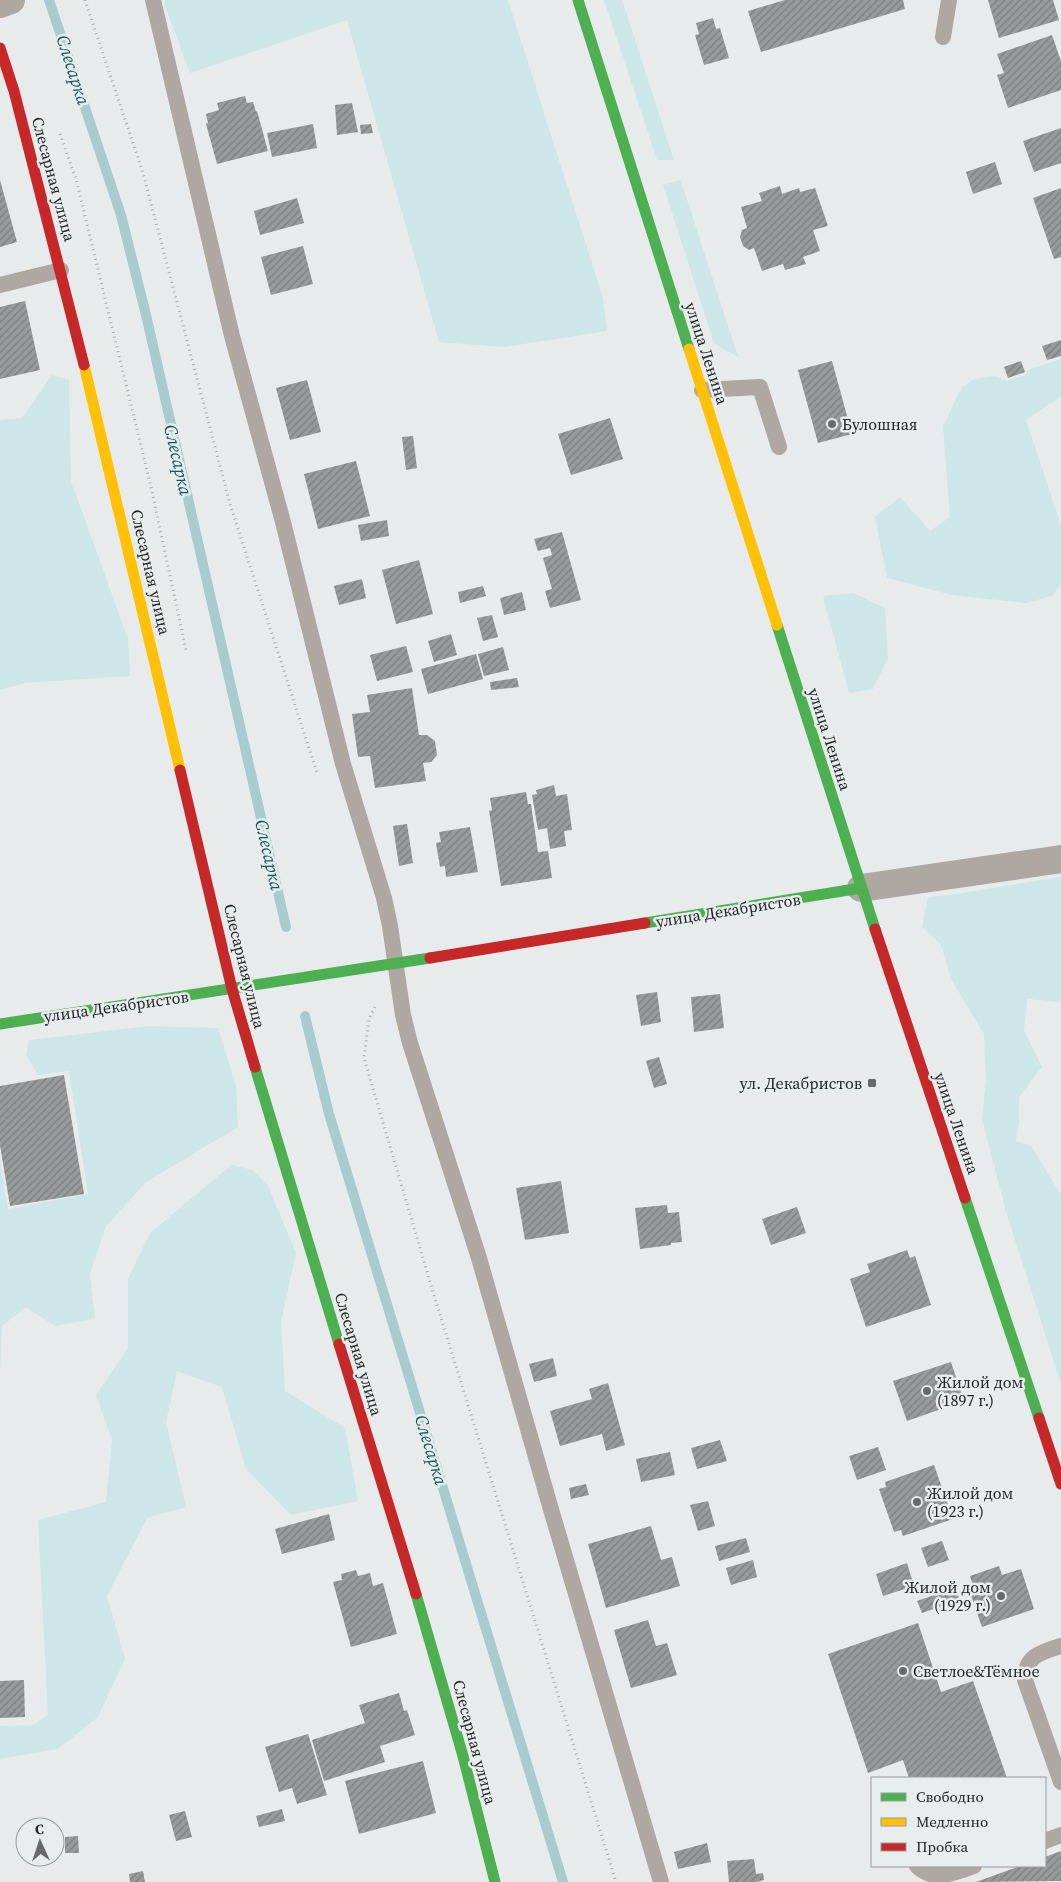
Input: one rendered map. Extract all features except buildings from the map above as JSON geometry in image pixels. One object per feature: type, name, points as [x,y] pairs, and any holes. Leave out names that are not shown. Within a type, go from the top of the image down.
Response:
[{"type":"street","points":[[0,4],[11,0]]},
{"type":"street","name":"улица Ленина","points":[[578,0],[861,888],[1061,1484]]},
{"type":"street","name":"Слесарная улица","points":[[0,48],[14,91],[61,270],[232,989],[297,1208],[402,1547],[462,1756],[495,1882]]},
{"type":"street","name":"улица Декабристов","points":[[0,1024],[1061,858]]},
{"type":"lane","points":[[153,0],[232,336],[283,522],[343,764],[384,898],[403,1015],[410,1043],[479,1258],[661,1882]]},
{"type":"lane","points":[[943,37],[948,0]]},
{"type":"lane","points":[[0,285],[61,270]]},
{"type":"lane","points":[[702,390],[760,387],[779,446]]},
{"type":"lane","points":[[1061,1646],[1040,1653],[1031,1660],[1025,1670],[1025,1680],[1061,1782]]},
{"type":"lane","points":[[1046,1841],[1061,1835]]},
{"type":"lane","points":[[918,1867],[924,1873],[934,1876],[948,1875],[971,1867]]},
{"type":"path","points":[[85,0],[143,173],[230,504],[318,777]]},
{"type":"path","points":[[396,963],[369,1019],[364,1058],[433,1292],[616,1882]]},
{"type":"shaded area","points":[[165,0],[508,0],[603,298],[607,331],[504,347],[439,342],[347,20],[190,73],[165,6]]},
{"type":"shaded area","points":[[604,0],[622,0],[674,160],[657,160]]},
{"type":"shaded area","points":[[681,180],[738,357],[714,343],[663,185]]},
{"type":"shaded area","points":[[1061,359],[1061,396],[1026,420],[1061,526],[1061,585],[1052,596],[1026,603],[952,595],[887,578],[875,517],[900,497],[930,531],[950,517],[943,426],[962,387],[974,379],[996,376],[1007,381],[1025,375],[1030,369]]},
{"type":"shaded area","points":[[52,375],[69,380],[71,481],[128,639],[130,676],[25,683],[0,690],[0,420],[22,418]]},
{"type":"shaded area","points":[[853,593],[885,608],[888,658],[873,689],[849,693],[823,596]]},
{"type":"shaded area","points":[[1061,877],[1061,1002],[1027,999],[1024,1031],[1042,1067],[1019,1097],[1019,1123],[1016,1141],[1031,1146],[1061,1195],[1061,1384],[1007,1215],[982,1119],[986,1080],[984,1034],[951,979],[941,944],[922,927],[928,897]]},
{"type":"shaded area","points":[[149,1026],[218,1028],[236,1086],[238,1127],[146,1182],[106,1226],[90,1274],[95,1319],[55,1326],[26,1307],[2,1326],[0,1375],[0,1162],[8,1209],[88,1194],[69,1071],[38,1075],[26,1055],[29,1040]]},
{"type":"shaded area","points":[[231,1165],[253,1170],[268,1186],[296,1253],[281,1321],[285,1391],[345,1428],[358,1501],[291,1515],[246,1469],[222,1387],[177,1371],[166,1422],[186,1507],[147,1518],[107,1596],[125,1659],[98,1717],[58,1749],[0,1759],[0,1726],[34,1725],[48,1714],[38,1520],[106,1502],[112,1440],[96,1395],[128,1348],[128,1279],[150,1233]]},
{"type":"waterway","name":"Слесарка","points":[[49,0],[121,215],[146,315],[286,927]]},
{"type":"waterway","name":"Слесарка","points":[[305,1016],[329,1114],[563,1882]]},
{"type":"traffic: fast","points":[[578,0],[689,349]]},
{"type":"traffic: fast","points":[[777,625],[875,929]]},
{"type":"traffic: fast","points":[[645,923],[861,888]]},
{"type":"traffic: fast","points":[[0,1024],[430,958]]},
{"type":"traffic: fast","points":[[255,1067],[339,1344]]},
{"type":"traffic: fast","points":[[965,1198],[1039,1418]]},
{"type":"traffic: fast","points":[[416,1594],[463,1756],[495,1882]]},
{"type":"traffic: slow","points":[[689,349],[777,625]]},
{"type":"traffic: slow","points":[[84,365],[180,770]]},
{"type":"traffic: jam","points":[[0,48],[14,91],[84,365]]},
{"type":"traffic: jam","points":[[180,770],[232,989],[255,1067]]},
{"type":"traffic: jam","points":[[430,958],[645,923]]},
{"type":"traffic: jam","points":[[875,929],[965,1198]]},
{"type":"traffic: jam","points":[[339,1344],[416,1594]]},
{"type":"traffic: jam","points":[[1039,1418],[1061,1484]]},
{"type":"place","name":"Булошная","points":[[832,424]]},
{"type":"place","name":"ул. Декабристов","points":[[872,1083]]},
{"type":"place","name":"Жилой дом (1897 г.)","points":[[927,1391]]},
{"type":"place","name":"Жилой дом (1923 г.)","points":[[917,1502]]},
{"type":"place","name":"Жилой дом (1929 г.)","points":[[1001,1596]]},
{"type":"place","name":"Светлое&Тёмное","points":[[903,1671]]}]
